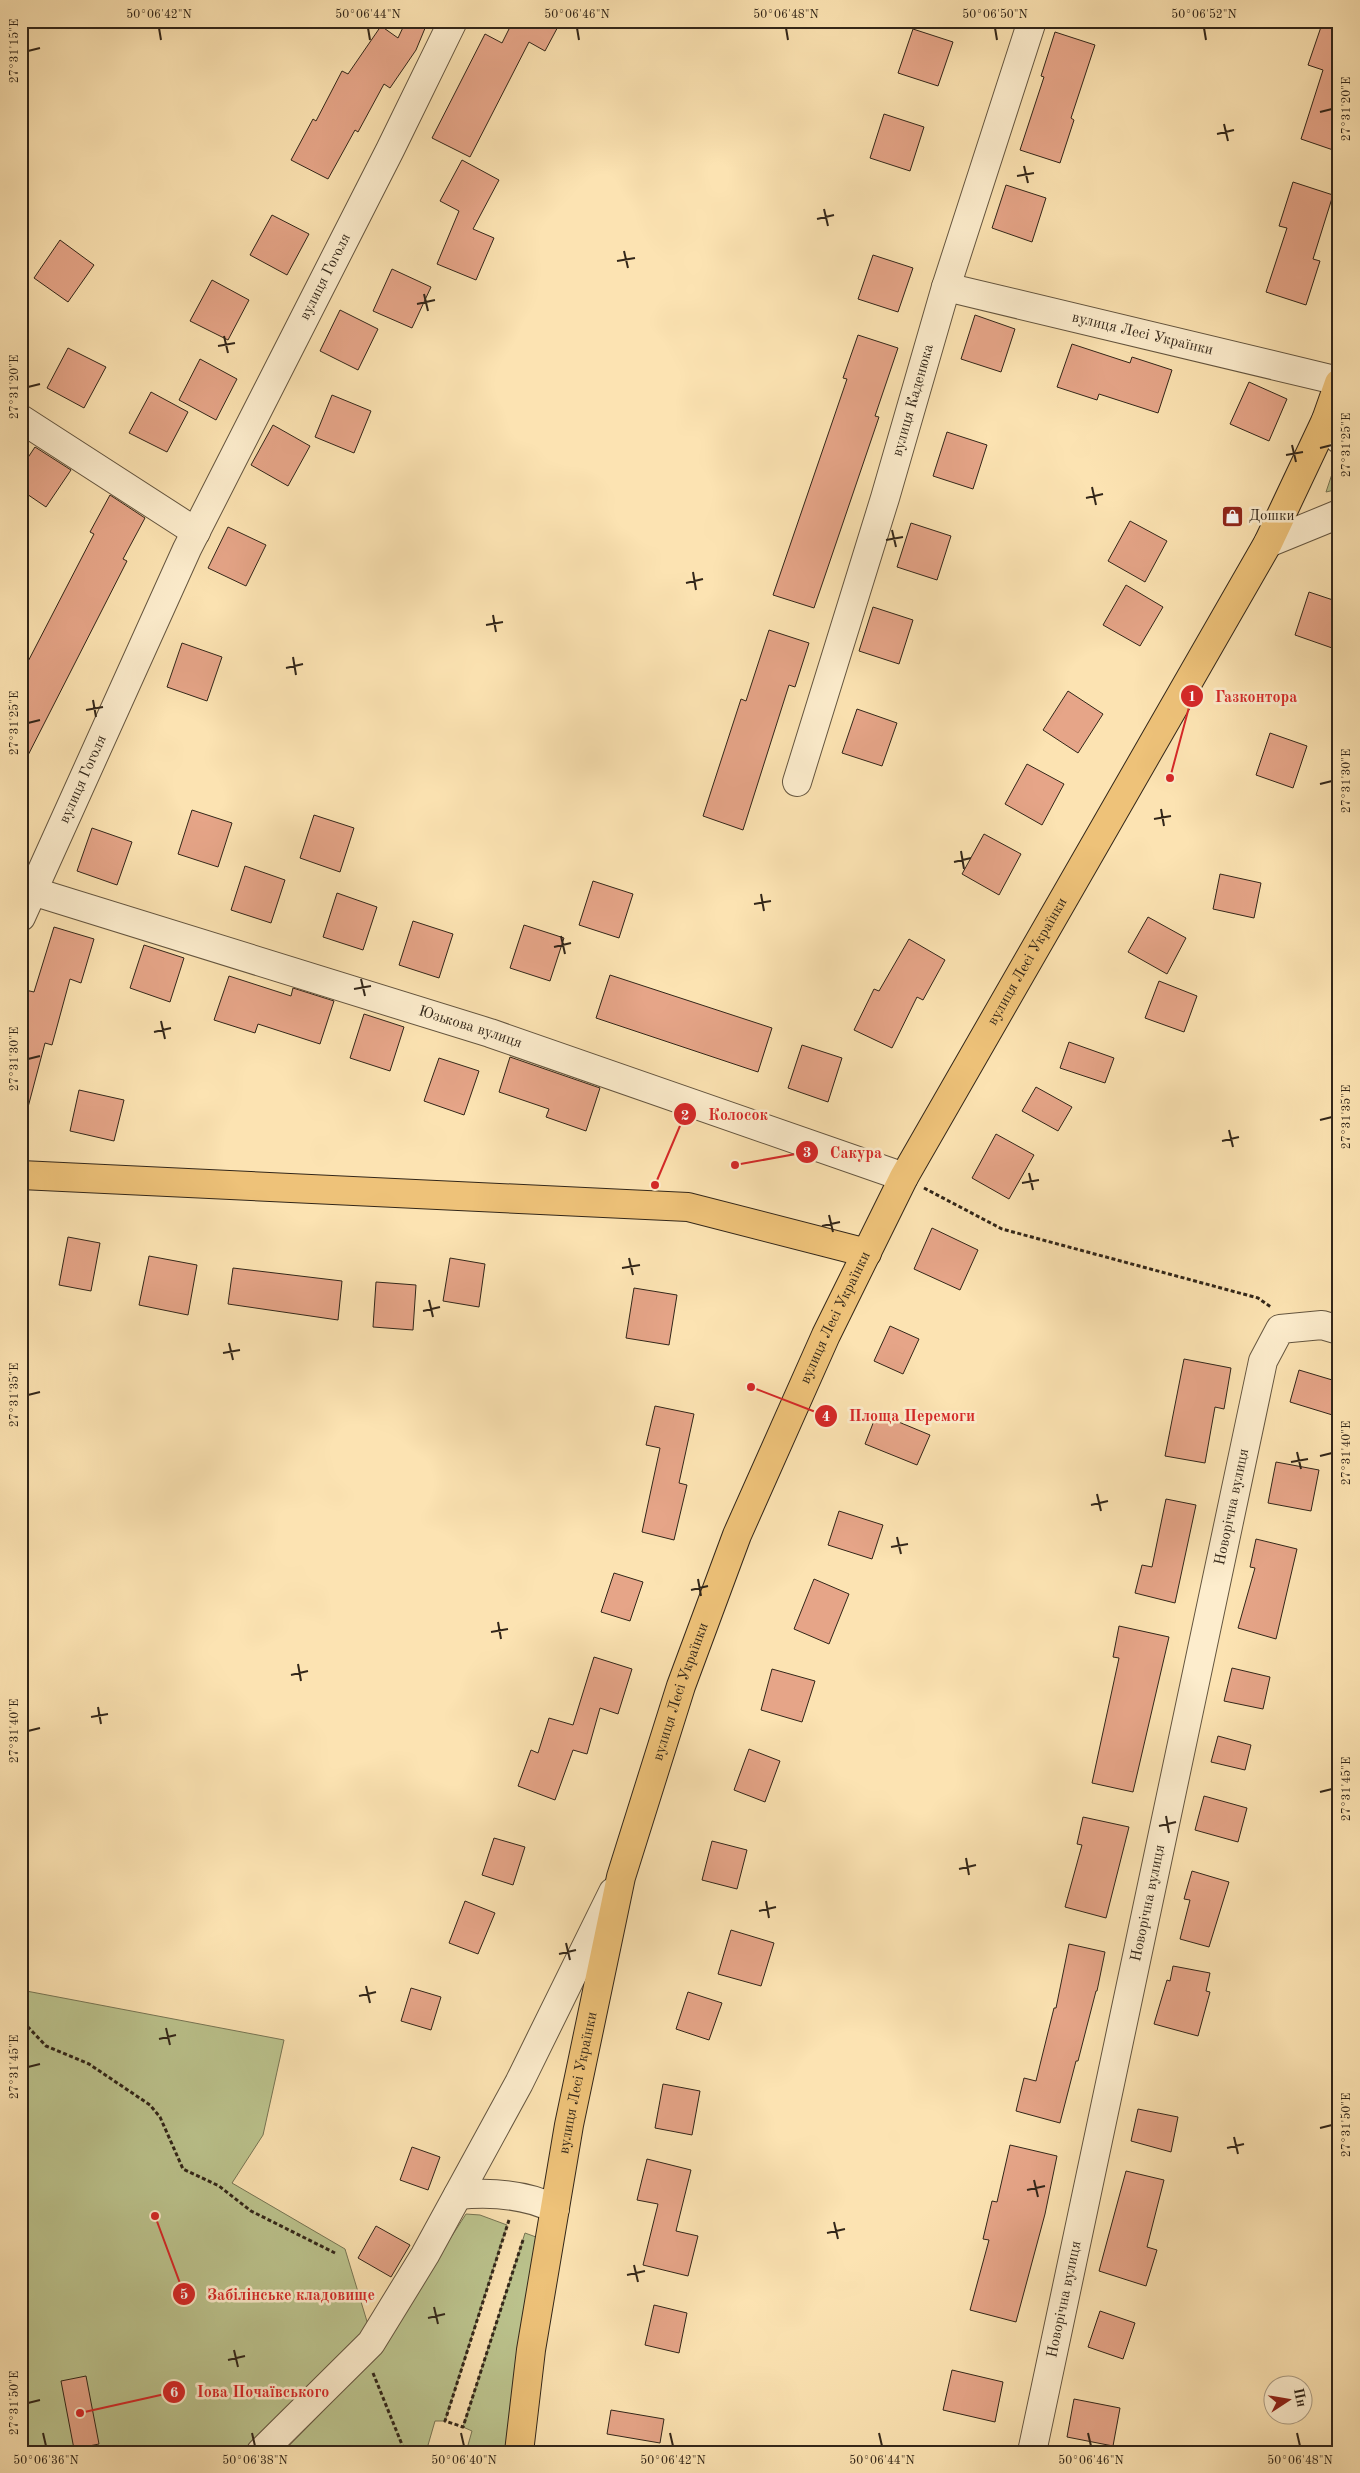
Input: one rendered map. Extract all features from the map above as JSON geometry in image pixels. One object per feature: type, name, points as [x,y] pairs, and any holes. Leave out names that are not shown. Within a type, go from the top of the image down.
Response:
[{"type":"main road","name":"вулиця Лесі Українки","points":[[519,2452],[531,2350],[535,2202],[569,2125],[621,1877],[681,1686],[737,1535],[826,1335],[904,1178],[1332,429],[1339,382]]},
{"type":"main road","points":[[21,1175],[688,1207],[866,1253]]},
{"type":"street","name":"вулиця Гоголя","points":[[21,917],[196,532],[390,150],[453,21]]},
{"type":"street","name":"вулиця Каденюка","points":[[797,782],[885,498],[946,287],[1032,21]]},
{"type":"street","name":"вулиця Лесі Українки","points":[[946,287],[1339,382]]},
{"type":"street","points":[[21,419],[196,532]]},
{"type":"street","points":[[1268,543],[1339,514]]},
{"type":"street","name":"Юзькова вулиця","points":[[32,891],[490,1033],[904,1178]]},
{"type":"street","points":[[1280,1328],[1322,1325],[1339,1330]]},
{"type":"street","name":"Новорічна вулиця","points":[[1032,2452],[1263,1362],[1280,1328]]},
{"type":"street","points":[[261,2452],[371,2342],[425,2255],[519,2083],[621,1877]]},
{"type":"street","points":[[458,2195],[482,2193],[535,2202]]},
{"type":"path","points":[[904,1178],[1002,1229],[1258,1298],[1275,1310],[1280,1328]]},
{"type":"path","points":[[21,2025],[28,2027],[46,2046],[89,2064],[150,2105],[160,2117],[183,2169],[219,2186],[251,2211],[335,2253]]},
{"type":"path","points":[[535,2202],[463,2427],[445,2421],[535,2202]]},
{"type":"path","points":[[364,2349],[405,2452]]},
{"type":"green space","points":[[1337,459],[1339,462],[1339,489],[1326,492]]},
{"type":"green space","points":[[21,1990],[284,2040],[263,2135],[232,2183],[345,2249],[369,2328],[244,2452],[21,2452]]},
{"type":"green space","points":[[466,2214],[480,2215],[507,2225],[445,2421],[435,2421],[426,2452],[283,2452],[371,2362]]},
{"type":"green space","points":[[525,2233],[536,2237],[508,2452],[466,2452],[472,2431],[463,2427]]},
{"type":"building","points":[[406,21],[428,21],[416,50],[390,88],[384,84],[358,132],[355,130],[328,179],[291,160],[313,119],[316,121],[342,71],[348,74],[381,26],[398,38]]},
{"type":"building","points":[[513,21],[561,21],[545,51],[529,42],[470,157],[432,138],[485,34],[502,43]]},
{"type":"building","points":[[1323,21],[1339,27],[1339,152],[1301,139],[1323,70],[1308,65]]},
{"type":"building","points":[[913,29],[953,42],[938,86],[898,73]]},
{"type":"building","points":[[1055,32],[1095,45],[1071,118],[1074,120],[1060,163],[1020,150],[1044,77],[1041,76]]},
{"type":"building","points":[[884,114],[924,127],[910,171],[870,158]]},
{"type":"building","points":[[462,160],[499,180],[473,229],[494,238],[476,280],[437,264],[459,211],[440,201]]},
{"type":"building","points":[[1293,182],[1333,195],[1313,259],[1320,261],[1306,305],[1266,292],[1287,228],[1279,226]]},
{"type":"building","points":[[1006,185],[1046,198],[1032,242],[992,228]]},
{"type":"building","points":[[272,215],[309,234],[287,275],[250,255]]},
{"type":"building","points":[[60,240],[94,265],[68,302],[34,278]]},
{"type":"building","points":[[873,255],[913,268],[898,312],[858,299]]},
{"type":"building","points":[[392,269],[431,287],[412,328],[373,311]]},
{"type":"building","points":[[212,280],[249,300],[228,340],[190,321]]},
{"type":"building","points":[[340,310],[378,329],[358,370],[320,351]]},
{"type":"building","points":[[975,315],[1015,329],[1001,372],[961,359]]},
{"type":"building","points":[[858,335],[898,348],[875,416],[879,417],[814,608],[773,595],[847,379],[843,378]]},
{"type":"building","points":[[1072,344],[1130,363],[1132,357],[1172,370],[1158,413],[1099,394],[1097,400],[1057,387]]},
{"type":"building","points":[[68,348],[106,367],[84,408],[47,388]]},
{"type":"building","points":[[200,359],[237,379],[216,420],[179,400]]},
{"type":"building","points":[[1249,382],[1287,399],[1269,441],[1230,424]]},
{"type":"building","points":[[151,392],[188,412],[167,452],[129,433]]},
{"type":"building","points":[[332,395],[371,411],[354,453],[315,437]]},
{"type":"building","points":[[273,425],[310,446],[288,486],[251,465]]},
{"type":"building","points":[[947,432],[987,445],[973,489],[933,476]]},
{"type":"building","points":[[35,447],[71,470],[46,507],[21,490],[21,468]]},
{"type":"building","points":[[110,495],[145,518],[123,559],[127,561],[21,769],[21,675],[94,534],[90,532]]},
{"type":"building","points":[[1130,521],[1167,541],[1145,582],[1108,561]]},
{"type":"building","points":[[911,523],[951,536],[937,580],[897,567]]},
{"type":"building","points":[[228,527],[266,545],[246,586],[208,568]]},
{"type":"building","points":[[1126,585],[1163,607],[1140,646],[1103,625]]},
{"type":"building","points":[[1309,592],[1339,602],[1339,636],[1335,649],[1295,635]]},
{"type":"building","points":[[873,607],[913,620],[899,664],[859,651]]},
{"type":"building","points":[[769,630],[809,643],[795,687],[789,685],[743,830],[703,816],[741,699],[746,701]]},
{"type":"building","points":[[182,643],[222,657],[207,701],[167,687]]},
{"type":"building","points":[[1068,691],[1103,714],[1078,753],[1043,730]]},
{"type":"building","points":[[857,709],[897,723],[882,766],[842,753]]},
{"type":"building","points":[[1270,733],[1307,746],[1293,788],[1256,775]]},
{"type":"building","points":[[1027,764],[1064,784],[1042,825],[1005,804]]},
{"type":"building","points":[[192,810],[232,823],[218,867],[178,854]]},
{"type":"building","points":[[314,815],[354,828],[340,872],[300,858]]},
{"type":"building","points":[[92,828],[132,842],[117,885],[77,871]]},
{"type":"building","points":[[984,834],[1021,854],[999,895],[962,874]]},
{"type":"building","points":[[245,866],[285,880],[271,923],[231,910]]},
{"type":"building","points":[[1220,874],[1261,883],[1254,918],[1213,909]]},
{"type":"building","points":[[593,881],[633,894],[619,938],[579,925]]},
{"type":"building","points":[[337,893],[377,907],[363,950],[323,937]]},
{"type":"building","points":[[1148,917],[1186,938],[1167,974],[1128,952]]},
{"type":"building","points":[[413,921],[453,934],[439,978],[399,965]]},
{"type":"building","points":[[524,925],[564,938],[550,981],[510,968]]},
{"type":"building","points":[[54,927],[94,939],[81,983],[70,979],[52,1045],[45,1043],[27,1111],[21,1110],[21,989],[34,992]]},
{"type":"building","points":[[909,939],[945,960],[923,1000],[917,997],[892,1048],[854,1030],[874,989],[879,991]]},
{"type":"building","points":[[144,945],[184,958],[170,1002],[130,988]]},
{"type":"building","points":[[610,975],[772,1028],[758,1072],[596,1018]]},
{"type":"building","points":[[229,976],[291,996],[293,988],[334,1001],[320,1044],[258,1024],[255,1033],[214,1020]]},
{"type":"building","points":[[1159,981],[1197,996],[1184,1032],[1145,1018]]},
{"type":"building","points":[[364,1014],[404,1027],[390,1071],[350,1058]]},
{"type":"building","points":[[1069,1042],[1114,1058],[1105,1083],[1060,1068]]},
{"type":"building","points":[[802,1045],[842,1058],[828,1102],[788,1088]]},
{"type":"building","points":[[510,1057],[600,1088],[586,1131],[546,1117],[549,1109],[499,1092]]},
{"type":"building","points":[[439,1058],[479,1071],[464,1115],[424,1101]]},
{"type":"building","points":[[1036,1087],[1072,1107],[1058,1131],[1022,1111]]},
{"type":"building","points":[[79,1090],[124,1100],[114,1141],[70,1131]]},
{"type":"building","points":[[996,1134],[1034,1155],[1009,1199],[972,1178]]},
{"type":"building","points":[[932,1228],[978,1250],[960,1290],[914,1269]]},
{"type":"building","points":[[68,1237],[100,1243],[91,1291],[59,1285]]},
{"type":"building","points":[[149,1256],[197,1265],[188,1315],[139,1305]]},
{"type":"building","points":[[450,1258],[485,1264],[479,1307],[443,1301]]},
{"type":"building","points":[[233,1268],[342,1281],[338,1320],[228,1304]]},
{"type":"building","points":[[376,1282],[416,1285],[413,1330],[373,1327]]},
{"type":"building","points":[[634,1288],[677,1295],[669,1345],[626,1338]]},
{"type":"building","points":[[890,1326],[919,1339],[903,1374],[874,1361]]},
{"type":"building","points":[[1184,1359],[1231,1368],[1224,1409],[1215,1407],[1205,1463],[1165,1456]]},
{"type":"building","points":[[1299,1370],[1339,1382],[1339,1417],[1290,1402]]},
{"type":"building","points":[[655,1406],[694,1414],[679,1483],[687,1485],[674,1540],[642,1532],[660,1448],[646,1445]]},
{"type":"building","points":[[877,1413],[930,1435],[917,1465],[865,1444]]},
{"type":"building","points":[[1276,1462],[1319,1470],[1311,1511],[1268,1503]]},
{"type":"building","points":[[1166,1499],[1196,1505],[1175,1603],[1135,1593],[1142,1565],[1152,1567]]},
{"type":"building","points":[[839,1511],[883,1525],[872,1559],[828,1545]]},
{"type":"building","points":[[1256,1539],[1297,1549],[1276,1639],[1238,1628],[1255,1568],[1250,1567]]},
{"type":"building","points":[[614,1573],[643,1582],[630,1621],[601,1612]]},
{"type":"building","points":[[814,1579],[849,1594],[829,1644],[794,1629]]},
{"type":"building","points":[[1119,1626],[1169,1637],[1133,1792],[1092,1783],[1119,1658],[1113,1657]]},
{"type":"building","points":[[594,1657],[632,1669],[618,1714],[600,1708],[587,1754],[573,1750],[555,1800],[518,1786],[531,1750],[538,1753],[549,1718],[573,1725]]},
{"type":"building","points":[[1232,1668],[1270,1677],[1263,1709],[1224,1701]]},
{"type":"building","points":[[772,1669],[815,1681],[802,1722],[761,1710]]},
{"type":"building","points":[[1218,1736],[1251,1745],[1245,1770],[1211,1762]]},
{"type":"building","points":[[749,1749],[780,1761],[765,1802],[734,1790]]},
{"type":"building","points":[[1204,1796],[1247,1808],[1238,1842],[1195,1830]]},
{"type":"building","points":[[1083,1817],[1129,1827],[1106,1918],[1065,1907],[1082,1845],[1077,1844]]},
{"type":"building","points":[[494,1838],[525,1847],[513,1885],[482,1875]]},
{"type":"building","points":[[712,1841],[747,1850],[737,1889],[702,1880]]},
{"type":"building","points":[[1192,1871],[1229,1882],[1209,1947],[1180,1939],[1190,1900],[1184,1899]]},
{"type":"building","points":[[465,1901],[495,1913],[478,1954],[449,1943]]},
{"type":"building","points":[[731,1930],[774,1943],[761,1986],[718,1974]]},
{"type":"building","points":[[1069,1944],[1105,1952],[1097,1991],[1060,2123],[1016,2111],[1024,2078],[1036,2081],[1054,2008],[1056,2008]]},
{"type":"building","points":[[1173,1966],[1210,1973],[1206,1991],[1210,1992],[1198,2036],[1154,2024],[1167,1980],[1170,1981]]},
{"type":"building","points":[[411,1988],[441,1997],[431,2030],[401,2021]]},
{"type":"building","points":[[688,1992],[722,2003],[709,2040],[676,2029]]},
{"type":"building","points":[[663,2084],[700,2091],[692,2135],[655,2128]]},
{"type":"building","points":[[1138,2109],[1178,2117],[1171,2152],[1131,2141]]},
{"type":"building","points":[[1010,2145],[1057,2156],[1045,2214],[1016,2322],[970,2310],[989,2240],[983,2239],[992,2201],[997,2202]]},
{"type":"building","points":[[412,2147],[440,2157],[428,2190],[400,2180]]},
{"type":"building","points":[[647,2159],[691,2170],[676,2231],[698,2236],[688,2276],[643,2265],[658,2204],[637,2200]]},
{"type":"building","points":[[1126,2171],[1164,2180],[1147,2247],[1157,2250],[1146,2286],[1099,2271]]},
{"type":"building","points":[[376,2226],[410,2245],[391,2277],[358,2258]]},
{"type":"building","points":[[654,2305],[687,2313],[679,2353],[645,2345]]},
{"type":"building","points":[[1100,2311],[1135,2323],[1123,2359],[1088,2347]]},
{"type":"building","points":[[952,2370],[1003,2382],[995,2422],[943,2410]]},
{"type":"building","points":[[86,2376],[99,2444],[74,2449],[61,2381]]},
{"type":"building","points":[[1074,2399],[1120,2408],[1113,2446],[1067,2437]]},
{"type":"building","points":[[611,2410],[664,2419],[660,2443],[607,2434]]},
{"type":"place","name":"Дошки","points":[[1233,516]]},
{"type":"place","name":"Газконтора","points":[[1170,778]]},
{"type":"place","name":"Сакура","points":[[735,1165]]},
{"type":"place","name":"Колосок","points":[[655,1185]]},
{"type":"place","name":"Площа Перемоги","points":[[751,1387]]},
{"type":"place","name":"Забілінське кладовище","points":[[155,2216]]},
{"type":"place","name":"Іова Почаївського","points":[[80,2413]]}]
